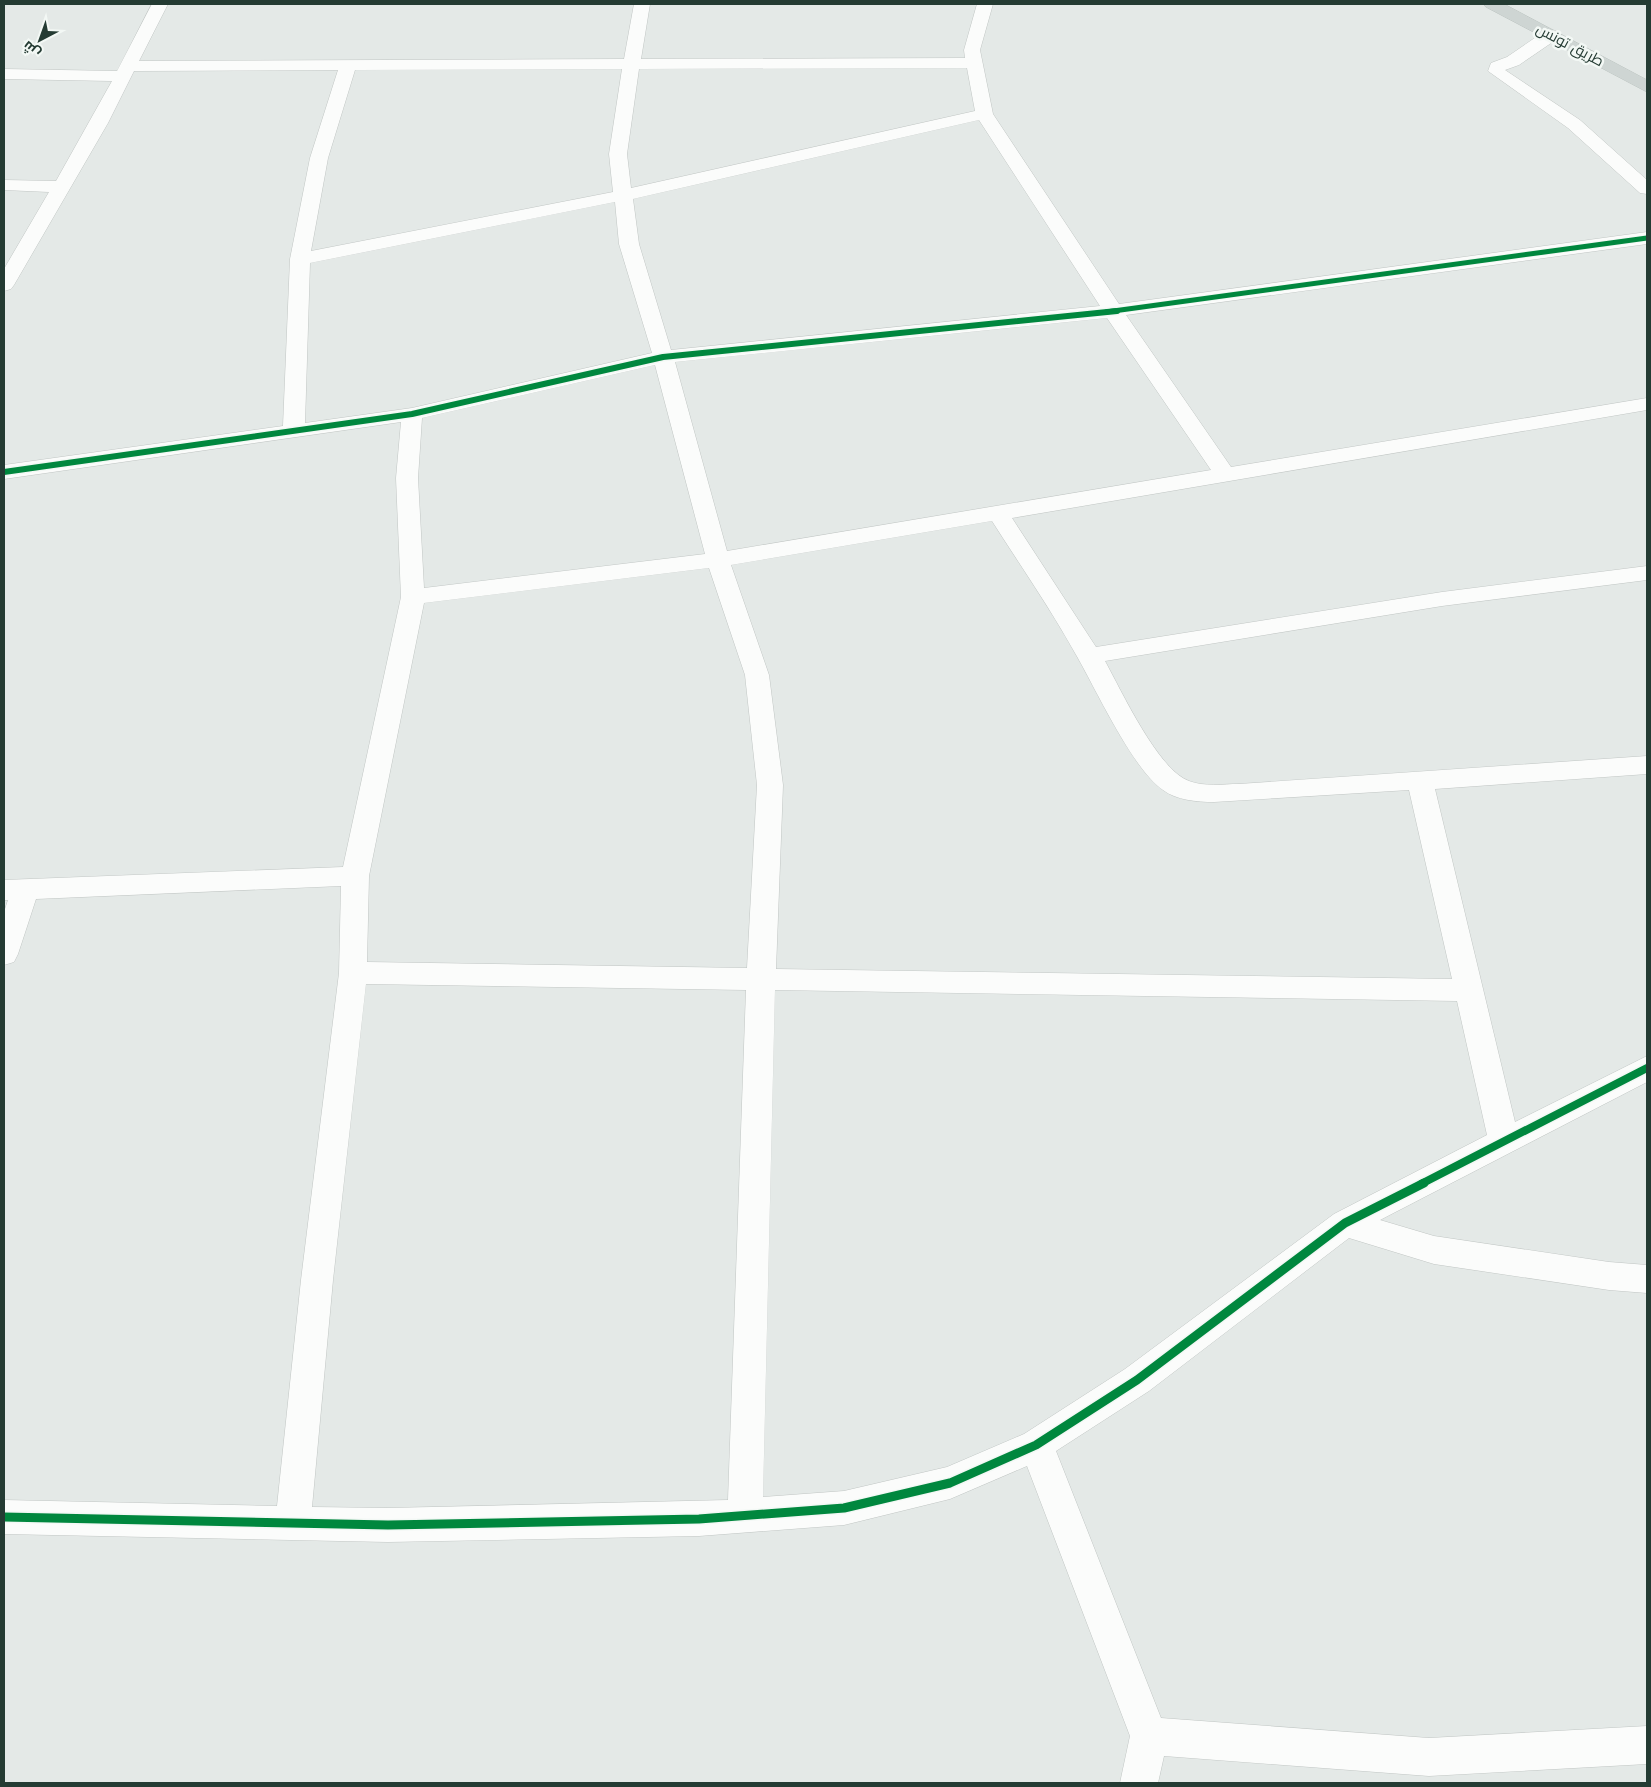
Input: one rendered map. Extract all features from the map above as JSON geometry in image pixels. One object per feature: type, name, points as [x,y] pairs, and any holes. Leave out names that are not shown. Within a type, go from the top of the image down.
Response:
[{"type":"main road","name":"طريق تونس","points":[[1492,4],[1647,87]]},
{"type":"street","points":[[4,285],[62,187],[126,71],[160,4]]},
{"type":"street","points":[[642,4],[618,154],[629,244],[663,357],[718,560],[757,675],[770,785],[761,980],[745,1515]]},
{"type":"street","points":[[985,4],[972,50],[984,114],[1113,311],[1225,474]]},
{"type":"street","points":[[1551,35],[1513,62],[1496,68],[1496,71],[1574,124],[1647,189]]},
{"type":"street","points":[[4,74],[348,65],[974,63]]},
{"type":"street","points":[[294,431],[300,259],[319,158],[348,65]]},
{"type":"street","points":[[300,259],[624,195],[984,114]]},
{"type":"street","points":[[4,185],[62,187]]},
{"type":"street","points":[[4,472],[412,414],[663,357],[1113,311],[1647,238]]},
{"type":"street","points":[[413,597],[718,560],[1647,404]]},
{"type":"street","points":[[293,1523],[317,1280],[353,973],[355,876],[413,597],[407,478],[412,414]]},
{"type":"street","points":[[998,513],[1088,656],[1154,766],[1172,784],[1183,789],[1212,794],[1239,793],[1647,765]]},
{"type":"street","points":[[1088,656],[1442,599],[1647,573]]},
{"type":"street","points":[[1420,781],[1504,1141]]},
{"type":"street","points":[[4,954],[15,890],[355,876]]},
{"type":"street","points":[[353,973],[1469,990]]},
{"type":"street","points":[[4,1517],[388,1525],[700,1520],[844,1508],[950,1483],[1036,1445],[1137,1380],[1345,1223],[1647,1068]]},
{"type":"street","points":[[1345,1223],[1434,1250],[1609,1276],[1647,1279]]},
{"type":"street","points":[[1036,1445],[1149,1736],[1139,1783]]},
{"type":"street","points":[[1149,1736],[1429,1757],[1647,1745]]},
{"type":"cycle path","points":[[4,472],[412,414],[663,357],[1113,311],[1647,238]]},
{"type":"cycle path","points":[[4,1517],[388,1525],[699,1519],[844,1508],[950,1483],[1036,1445],[1137,1380],[1345,1223],[1647,1068]]}]
